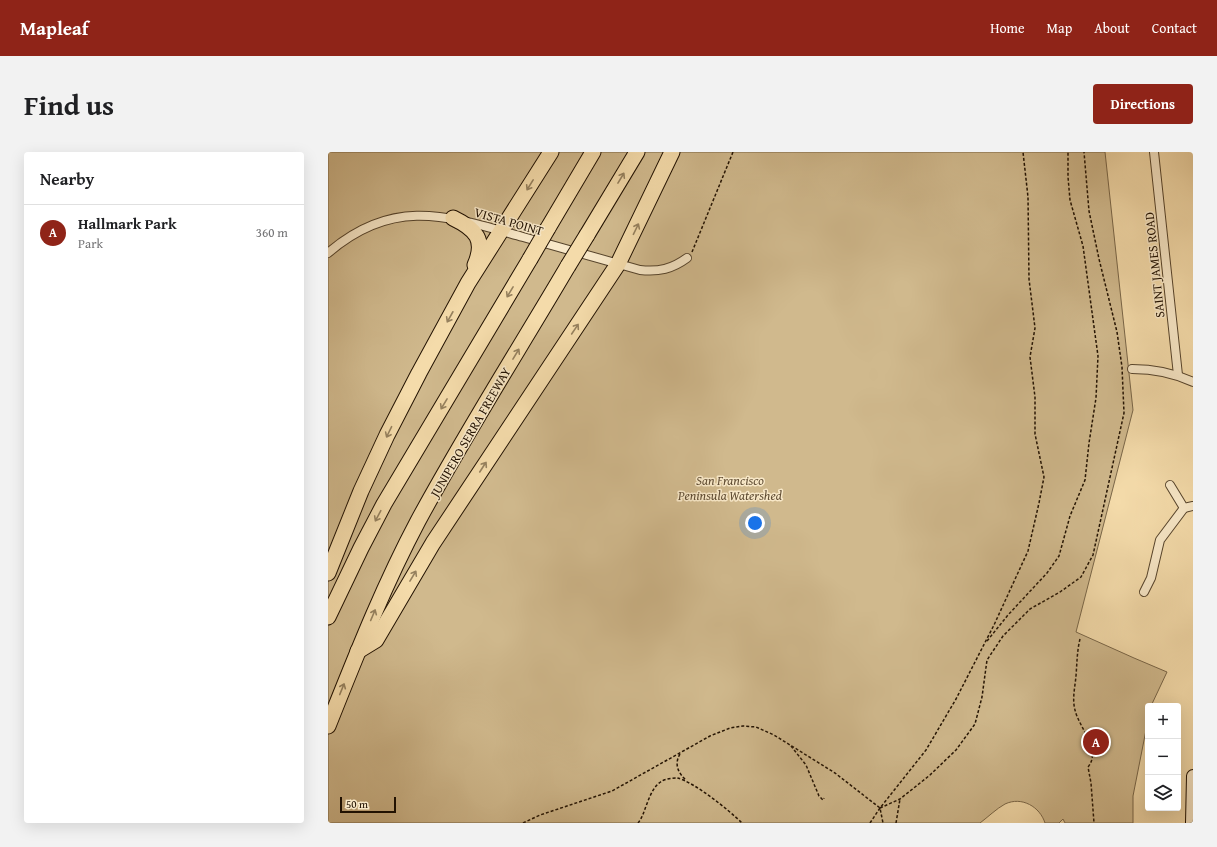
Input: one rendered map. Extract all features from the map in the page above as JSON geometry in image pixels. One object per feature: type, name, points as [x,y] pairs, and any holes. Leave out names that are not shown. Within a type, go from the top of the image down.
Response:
[{"type":"highway","points":[[328,573],[361,491],[387,435],[419,373],[468,283],[551,152]]},
{"type":"highway","points":[[328,617],[384,504],[592,152]]},
{"type":"highway","name":"JUNIPERO SERRA FREEWAY","points":[[328,726],[375,611],[418,522],[466,438],[636,152]]},
{"type":"highway","points":[[358,651],[376,640],[413,576],[441,532],[618,264],[672,152]]},
{"type":"highway","points":[[453,218],[466,224],[472,230],[480,245],[479,256],[468,283]]},
{"type":"street","name":"SAINT JAMES ROAD","points":[[1154,152],[1178,375]]},
{"type":"street","name":"VISTA POINT","points":[[328,253],[347,238],[359,231],[384,221],[421,215],[453,218],[640,270],[660,271],[678,265],[687,258]]},
{"type":"street","points":[[1132,369],[1145,369],[1178,375],[1193,382]]},
{"type":"street","points":[[1170,485],[1184,508]]},
{"type":"street","points":[[1144,592],[1151,578],[1160,540],[1184,508],[1193,506]]},
{"type":"street","points":[[1192,823],[1193,776]]},
{"type":"path","points":[[687,258],[695,246],[733,152]]},
{"type":"path","points":[[870,823],[926,750],[956,698],[984,644],[1028,552],[1044,477],[1035,434],[1035,397],[1030,357],[1035,328],[1029,280],[1028,197],[1023,152]]},
{"type":"path","points":[[984,644],[1008,615],[1047,573],[1059,556],[1070,516],[1085,480],[1096,398],[1098,356],[1083,246],[1070,200],[1068,152]]},
{"type":"path","points":[[880,808],[900,799],[930,775],[956,750],[975,724],[982,697],[987,660],[1003,636],[1030,609],[1060,592],[1081,577],[1093,555],[1124,412],[1122,367],[1117,332],[1089,211],[1084,152]]},
{"type":"path","points":[[1080,639],[1076,661],[1074,709],[1093,752],[1093,761],[1088,767],[1091,783],[1094,823]]},
{"type":"path","points":[[523,823],[540,815],[612,791],[710,736],[730,728],[743,726],[756,727],[768,732],[834,773],[880,808],[883,823]]},
{"type":"path","points":[[789,745],[803,761],[819,796],[823,800],[824,798]]},
{"type":"path","points":[[681,753],[678,757],[679,775],[742,823]]},
{"type":"path","points":[[638,823],[653,791],[662,781],[675,778],[687,782]]},
{"type":"path","points":[[896,823],[900,799]]},
{"type":"green space","name":"San Francisco Peninsula Watershed","points":[[328,152],[1105,152],[1133,410],[1076,632],[1167,672],[1152,703],[1145,703],[1145,735],[1133,796],[1133,823],[1065,823],[1063,819],[1059,823],[1045,823],[1043,817],[1035,808],[1030,804],[1018,801],[1005,804],[980,823],[328,823]]},
{"type":"place","name":"Hallmark Park","points":[[1096,742]]}]
